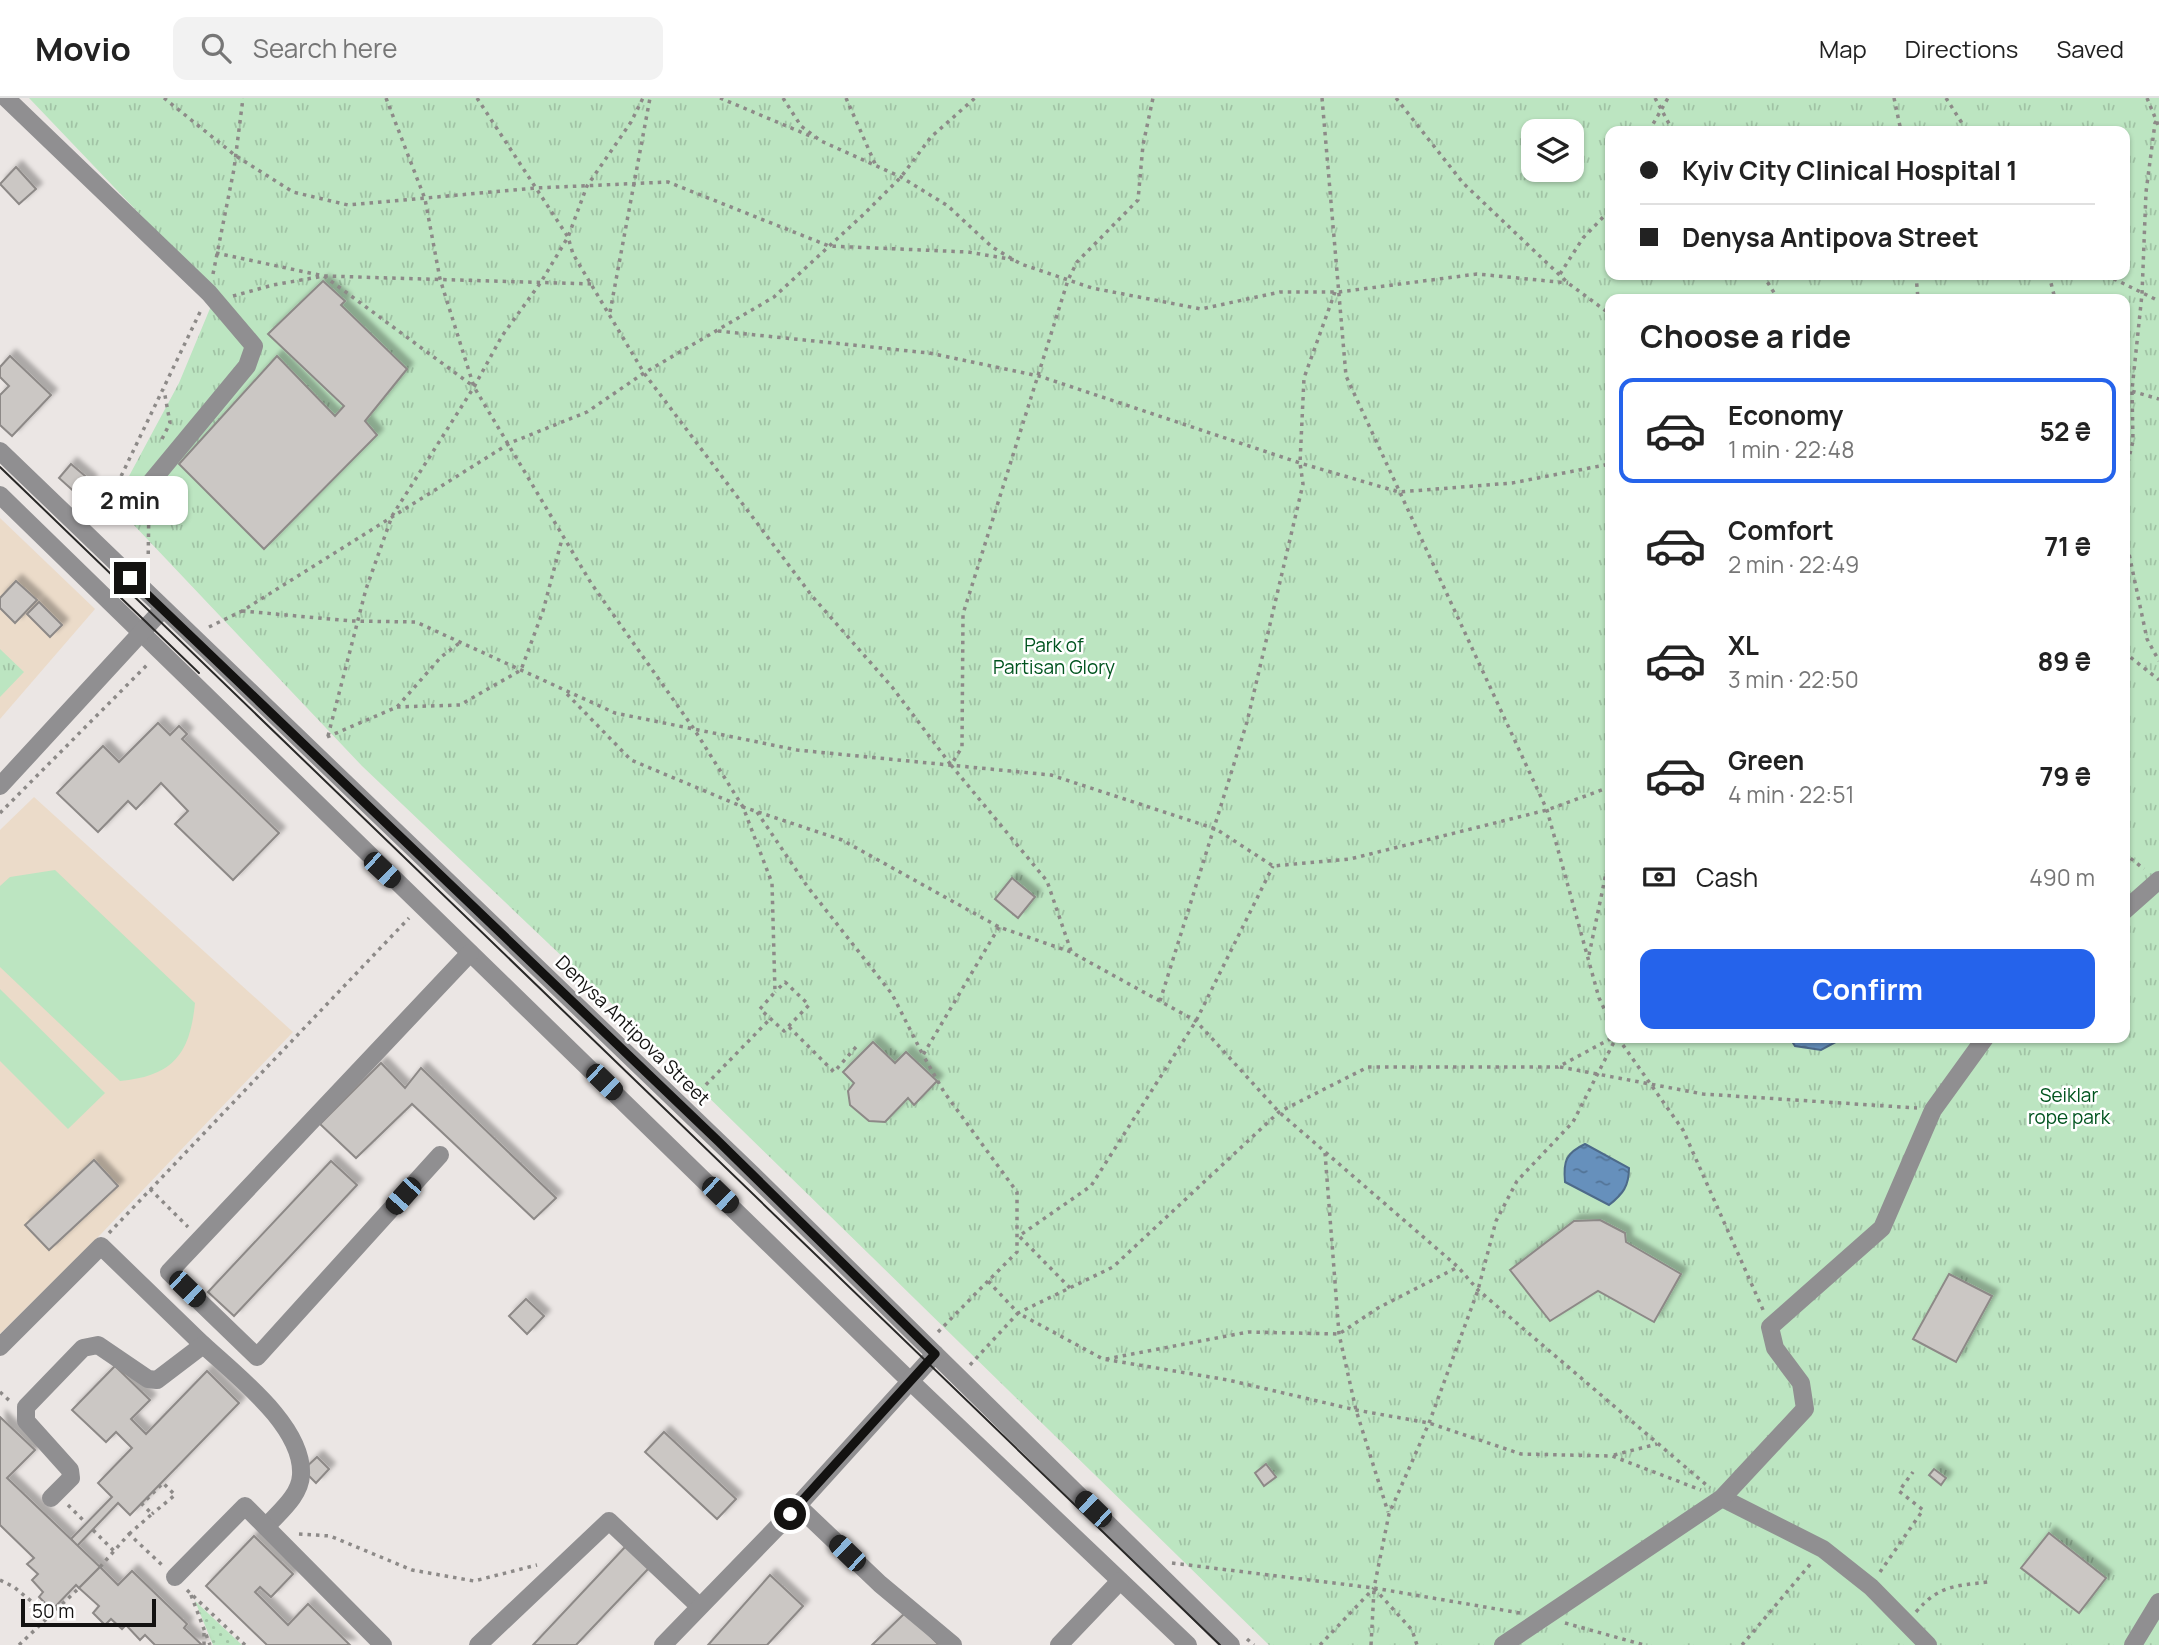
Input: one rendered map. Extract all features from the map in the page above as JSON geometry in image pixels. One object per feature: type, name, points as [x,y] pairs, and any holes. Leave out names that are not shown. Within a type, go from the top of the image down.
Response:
[{"type":"street","points":[[6,98],[213,297],[254,346],[247,366],[151,482]]},
{"type":"street","name":"Denysa Antipova Street","points":[[0,451],[935,1354],[1231,1645]]},
{"type":"street","points":[[0,495],[325,815],[910,1381],[1188,1645]]},
{"type":"street","points":[[0,786],[163,609]]},
{"type":"street","points":[[2130,906],[2158,880]]},
{"type":"street","points":[[440,1155],[257,1357],[169,1272],[470,953]]},
{"type":"street","points":[[1503,1645],[1722,1499],[1805,1409],[1801,1383],[1775,1348],[1770,1327],[1882,1228],[1933,1110],[1981,1043]]},
{"type":"street","points":[[0,1347],[101,1246],[261,1400],[297,1450],[301,1477],[297,1491],[269,1530]]},
{"type":"street","points":[[54,1495],[71,1478],[70,1469],[26,1421],[24,1414],[26,1406],[83,1348],[90,1344],[98,1345],[148,1379],[158,1380],[204,1345]]},
{"type":"street","points":[[663,1645],[797,1506],[935,1354]]},
{"type":"street","points":[[1722,1499],[1823,1549],[1871,1587],[1928,1645]]},
{"type":"street","points":[[797,1506],[880,1584],[953,1645]]},
{"type":"street","points":[[175,1577],[240,1507],[249,1507],[383,1645]]},
{"type":"street","points":[[478,1645],[605,1523],[612,1522],[699,1605]]},
{"type":"street","points":[[1059,1645],[1120,1581]]},
{"type":"street","points":[[2133,1645],[2159,1602]]},
{"type":"path","points":[[164,98],[236,156],[293,192],[348,205],[536,188],[668,182],[829,246],[968,252],[1015,260]]},
{"type":"path","points":[[90,540],[213,297],[216,253],[236,156],[243,98]]},
{"type":"path","points":[[386,98],[425,199],[440,279],[474,387],[510,443],[562,538],[694,729],[743,807],[772,883],[775,992]]},
{"type":"path","points":[[477,98],[568,237],[573,254],[644,373],[812,596],[892,687],[951,765],[1047,881],[1071,952]]},
{"type":"path","points":[[328,736],[357,621],[392,516],[474,387],[502,336],[541,282],[568,237],[587,186],[631,122],[643,98]]},
{"type":"path","points":[[610,312],[650,98]]},
{"type":"path","points":[[720,98],[901,177],[948,206],[992,247],[1015,260],[1092,288],[1201,309],[1280,292],[1337,292],[1477,274],[1568,283]]},
{"type":"path","points":[[783,98],[801,125],[821,141]]},
{"type":"path","points":[[846,98],[876,166]]},
{"type":"path","points":[[195,639],[205,628],[242,611],[510,443],[587,412],[644,373],[774,297],[901,177],[931,137],[975,98]]},
{"type":"path","points":[[951,765],[962,747],[963,614],[1068,280],[1077,261],[1138,200],[1143,145],[1153,98]]},
{"type":"path","points":[[1322,98],[1346,376],[1547,810],[1599,998],[1605,1011]]},
{"type":"path","points":[[1396,98],[1463,183],[1568,283],[1605,310]]},
{"type":"path","points":[[1655,98],[1670,126]]},
{"type":"path","points":[[1652,126],[1668,98]]},
{"type":"path","points":[[1894,98],[1900,126]]},
{"type":"path","points":[[1946,98],[1964,126]]},
{"type":"path","points":[[2147,98],[2157,125]]},
{"type":"path","points":[[2130,454],[2133,441],[2132,390],[2142,294],[2146,192],[2159,117]]},
{"type":"path","points":[[1560,274],[1583,238],[1605,215]]},
{"type":"path","points":[[216,253],[324,276],[592,284]]},
{"type":"path","points":[[213,297],[324,276],[474,387]]},
{"type":"path","points":[[2115,280],[2159,301]]},
{"type":"path","points":[[1160,1001],[1216,829],[1247,722],[1303,484],[1300,463],[1304,378],[1337,292]]},
{"type":"path","points":[[716,331],[929,354],[1039,376],[1300,463],[1399,492],[1512,482],[1605,465]]},
{"type":"path","points":[[2132,390],[2159,399]]},
{"type":"path","points":[[319,740],[397,707],[460,705],[521,670],[543,611],[562,538]]},
{"type":"path","points":[[2130,558],[2147,639],[2159,661]]},
{"type":"path","points":[[242,611],[357,621],[416,622],[462,641],[567,694],[615,713],[797,750],[1051,775],[1216,829],[1273,866],[1350,859],[1547,810],[1605,789]]},
{"type":"path","points":[[397,707],[441,657],[462,641]]},
{"type":"path","points":[[2130,657],[2159,680]]},
{"type":"path","points":[[0,813],[147,665]]},
{"type":"path","points":[[567,694],[631,761],[743,807],[842,840],[999,927],[1071,952],[1196,1021],[1279,1112],[1458,1267],[1478,1290],[1722,1499]]},
{"type":"path","points":[[756,811],[807,886],[891,993],[944,1092],[1017,1192],[1017,1252],[937,1333]]},
{"type":"path","points":[[2130,858],[2158,880]]},
{"type":"path","points":[[1019,1236],[1091,1186],[1196,1021],[1273,866]]},
{"type":"path","points":[[1588,959],[1605,878]]},
{"type":"path","points":[[101,1246],[150,1189],[409,918]]},
{"type":"path","points":[[923,1055],[999,927]]},
{"type":"path","points":[[785,982],[809,1005],[784,1031],[760,1009],[775,992],[785,982]]},
{"type":"path","points":[[690,1101],[770,1018]]},
{"type":"path","points":[[789,1027],[834,1072],[856,1047]]},
{"type":"path","points":[[1558,1067],[1605,1043]]},
{"type":"path","points":[[1371,1645],[1374,1588],[1389,1514],[1429,1423],[1478,1290],[1496,1220],[1517,1181],[1573,1122],[1612,1043]]},
{"type":"path","points":[[1619,1043],[1683,1130],[1770,1327]]},
{"type":"path","points":[[970,1365],[1018,1313],[1113,1267],[1279,1112],[1368,1067],[1558,1067],[1703,1094],[1933,1110]]},
{"type":"path","points":[[1325,1152],[1339,1334],[1356,1410],[1389,1514]]},
{"type":"path","points":[[150,1189],[200,1239]]},
{"type":"path","points":[[1019,1236],[1070,1288]]},
{"type":"path","points":[[1103,1359],[1248,1332],[1339,1334],[1378,1308],[1458,1267]]},
{"type":"path","points":[[988,1281],[1018,1313],[1103,1359],[1228,1380],[1356,1410],[1429,1423],[1521,1454],[1612,1456],[1658,1444]]},
{"type":"path","points":[[1612,1456],[1722,1499]]},
{"type":"path","points":[[1871,1587],[1923,1510],[1899,1491],[1913,1472]]},
{"type":"path","points":[[100,1567],[130,1534],[175,1495],[163,1482],[142,1504],[152,1514]]},
{"type":"path","points":[[54,1495],[86,1523]]},
{"type":"path","points":[[93,1530],[114,1551]]},
{"type":"path","points":[[269,1530],[330,1536],[412,1570],[474,1581],[570,1557]]},
{"type":"path","points":[[130,1534],[245,1645]]},
{"type":"path","points":[[1742,1645],[1823,1549]]},
{"type":"path","points":[[1166,1563],[1374,1588],[1544,1617],[1644,1645]]},
{"type":"path","points":[[0,1580],[14,1587],[49,1616]]},
{"type":"path","points":[[1906,1623],[1931,1594],[1989,1582]]},
{"type":"path","points":[[19,1645],[79,1588]]},
{"type":"path","points":[[1321,1645],[1374,1588]]},
{"type":"path","points":[[1374,1588],[1412,1630],[1417,1645]]},
{"type":"path","points":[[190,1593],[210,1645]]},
{"type":"path","points":[[204,1645],[205,1631]]},
{"type":"shaded area","points":[[0,518],[95,609],[0,719]]},
{"type":"shaded area","points":[[34,797],[293,1032],[102,1233],[0,1334],[0,830]]},
{"type":"green space","name":"Park of Partisan Glory","points":[[29,98],[2159,98],[2159,1645],[1269,1645],[650,1040],[362,766],[114,504],[179,383],[216,294]]},
{"type":"green space","points":[[0,649],[24,672],[0,697]]},
{"type":"green space","points":[[55,870],[195,1003],[189,1036],[176,1059],[166,1068],[153,1074],[120,1081],[0,967],[0,886],[10,877]]},
{"type":"green space","points":[[0,989],[105,1093],[68,1129],[0,1061]]},
{"type":"green space","points":[[195,1601],[242,1645],[213,1645]]},
{"type":"water","points":[[1793,1043],[1834,1043],[1821,1050],[1795,1046]]},
{"type":"water","points":[[1585,1144],[1629,1168],[1624,1189],[1609,1205],[1565,1182],[1567,1158]]},
{"type":"building","points":[[16,167],[36,189],[19,204],[0,184]]},
{"type":"building","points":[[323,281],[345,301],[341,305],[407,369],[365,421],[377,435],[264,549],[179,464],[277,356],[335,416],[344,406],[268,334]]},
{"type":"building","points":[[10,356],[51,395],[12,436],[0,425],[0,395],[9,386],[0,377],[0,367]]},
{"type":"building","points":[[71,464],[91,481],[78,495],[59,478]]},
{"type":"building","points":[[16,581],[37,600],[15,623],[0,608],[0,598]]},
{"type":"building","points":[[39,602],[62,625],[50,637],[27,614]]},
{"type":"building","points":[[158,723],[170,735],[179,726],[187,734],[182,739],[279,833],[233,880],[175,824],[188,811],[161,783],[136,809],[128,801],[98,832],[57,793],[103,746],[119,762]]},
{"type":"building","points":[[1012,878],[1035,897],[1018,918],[995,899]]},
{"type":"building","points":[[873,1042],[895,1063],[906,1052],[937,1081],[914,1105],[908,1098],[885,1122],[869,1121],[850,1105],[848,1091],[854,1083],[843,1072]]},
{"type":"building","points":[[381,1063],[405,1088],[421,1068],[556,1198],[534,1219],[412,1104],[356,1158],[320,1124]]},
{"type":"building","points":[[94,1160],[118,1186],[49,1250],[25,1225]]},
{"type":"building","points":[[331,1161],[357,1185],[234,1316],[208,1292]]},
{"type":"building","points":[[1600,1220],[1625,1233],[1626,1242],[1681,1274],[1654,1322],[1598,1291],[1550,1321],[1510,1270],[1574,1221]]},
{"type":"building","points":[[1949,1274],[1992,1296],[1956,1362],[1913,1339]]},
{"type":"building","points":[[526,1299],[544,1316],[527,1334],[509,1316]]},
{"type":"building","points":[[115,1366],[150,1400],[131,1419],[146,1434],[207,1371],[239,1403],[130,1515],[118,1503],[77,1546],[71,1539],[112,1497],[98,1483],[132,1448],[116,1432],[106,1442],[72,1410]]},
{"type":"building","points":[[0,1417],[35,1450],[7,1478],[100,1567],[79,1588],[76,1585],[52,1610],[39,1597],[43,1592],[32,1580],[38,1574],[27,1564],[34,1558],[0,1525]]},
{"type":"building","points":[[664,1432],[736,1499],[717,1519],[645,1452]]},
{"type":"building","points":[[317,1457],[329,1469],[316,1483],[303,1470]]},
{"type":"building","points":[[1266,1464],[1276,1477],[1264,1486],[1255,1473]]},
{"type":"building","points":[[1934,1469],[1946,1478],[1941,1485],[1929,1475]]},
{"type":"building","points":[[2049,1533],[2106,1578],[2079,1613],[2021,1568]]},
{"type":"building","points":[[254,1536],[293,1574],[271,1597],[260,1587],[255,1592],[288,1625],[308,1604],[350,1645],[267,1645],[206,1586]]},
{"type":"building","points":[[626,1546],[649,1568],[576,1645],[533,1645]]},
{"type":"building","points":[[100,1567],[118,1585],[132,1571],[187,1624],[184,1628],[202,1645],[155,1645],[145,1635],[140,1640],[126,1625],[122,1629],[111,1619],[105,1625],[93,1613],[99,1606],[79,1588]]},
{"type":"building","points":[[770,1575],[803,1606],[767,1645],[708,1645]]},
{"type":"building","points":[[906,1612],[939,1645],[872,1645]]},
{"type":"tram line","points":[[0,467],[1220,1645]]},
{"type":"tram line","points":[[118,595],[199,673]]},
{"type":"route","points":[[130,578],[718,1141],[935,1354],[885,1406],[790,1514]]},
{"type":"park label","name":"Seiklar rope park","points":[[2069,1106]]}]
